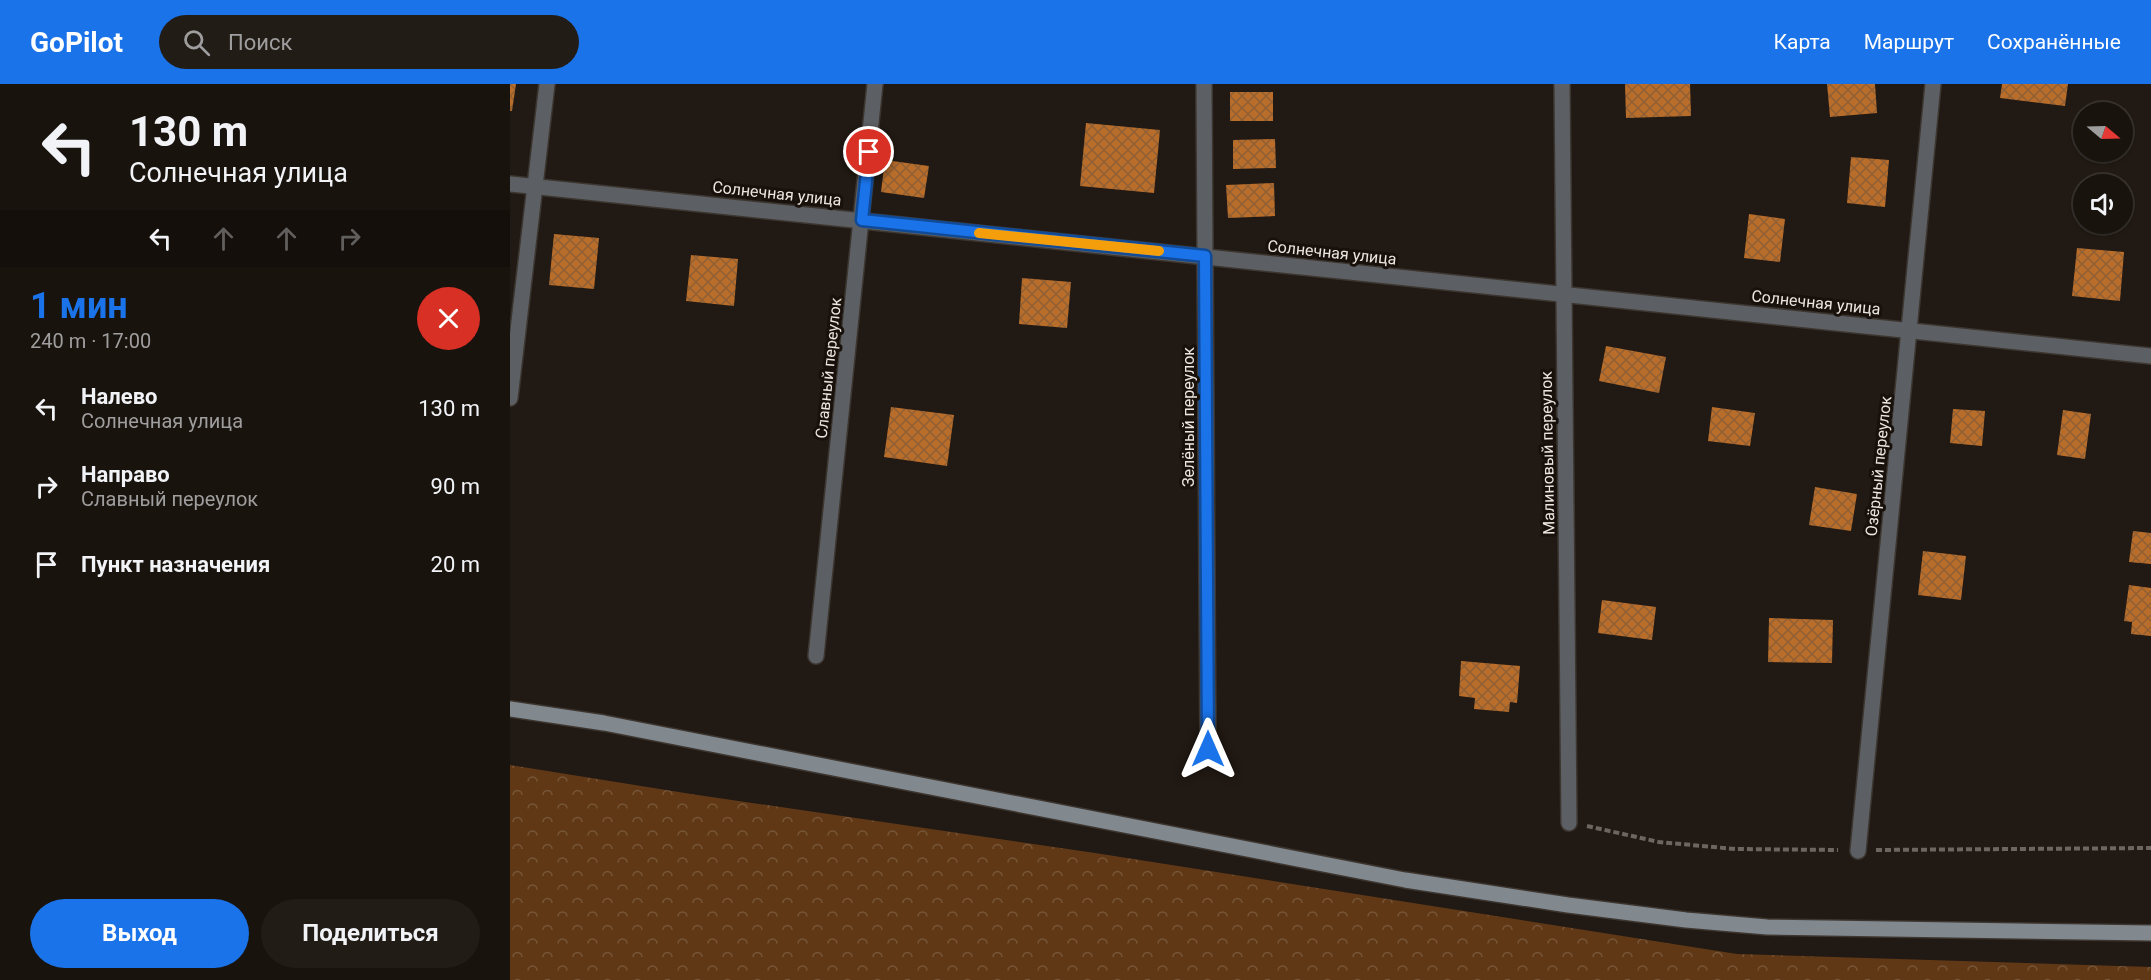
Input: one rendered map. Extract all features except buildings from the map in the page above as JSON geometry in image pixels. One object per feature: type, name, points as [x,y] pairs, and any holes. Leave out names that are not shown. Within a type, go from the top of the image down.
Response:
[{"type":"main road","points":[[510,710],[604,723],[1406,880],[1580,906],[1686,920],[1767,927],[2151,933]]},
{"type":"street","points":[[510,398],[547,84]]},
{"type":"street","name":"Славный переулок","points":[[816,656],[876,84]]},
{"type":"street","name":"Зелёный переулок","points":[[1204,84],[1208,749]]},
{"type":"street","name":"Малиновый переулок","points":[[1562,84],[1569,823]]},
{"type":"street","name":"Озёрный переулок","points":[[1858,851],[1933,84]]},
{"type":"street","name":"Солнечная улица","points":[[510,184],[2151,356]]},
{"type":"green space","points":[[510,765],[1095,853],[1737,954],[2151,967],[2151,980],[510,980]]},
{"type":"slow traffic","points":[[979,233],[1159,251]]},
{"type":"route","points":[[869,152],[862,220],[1205,256],[1208,749]]}]
